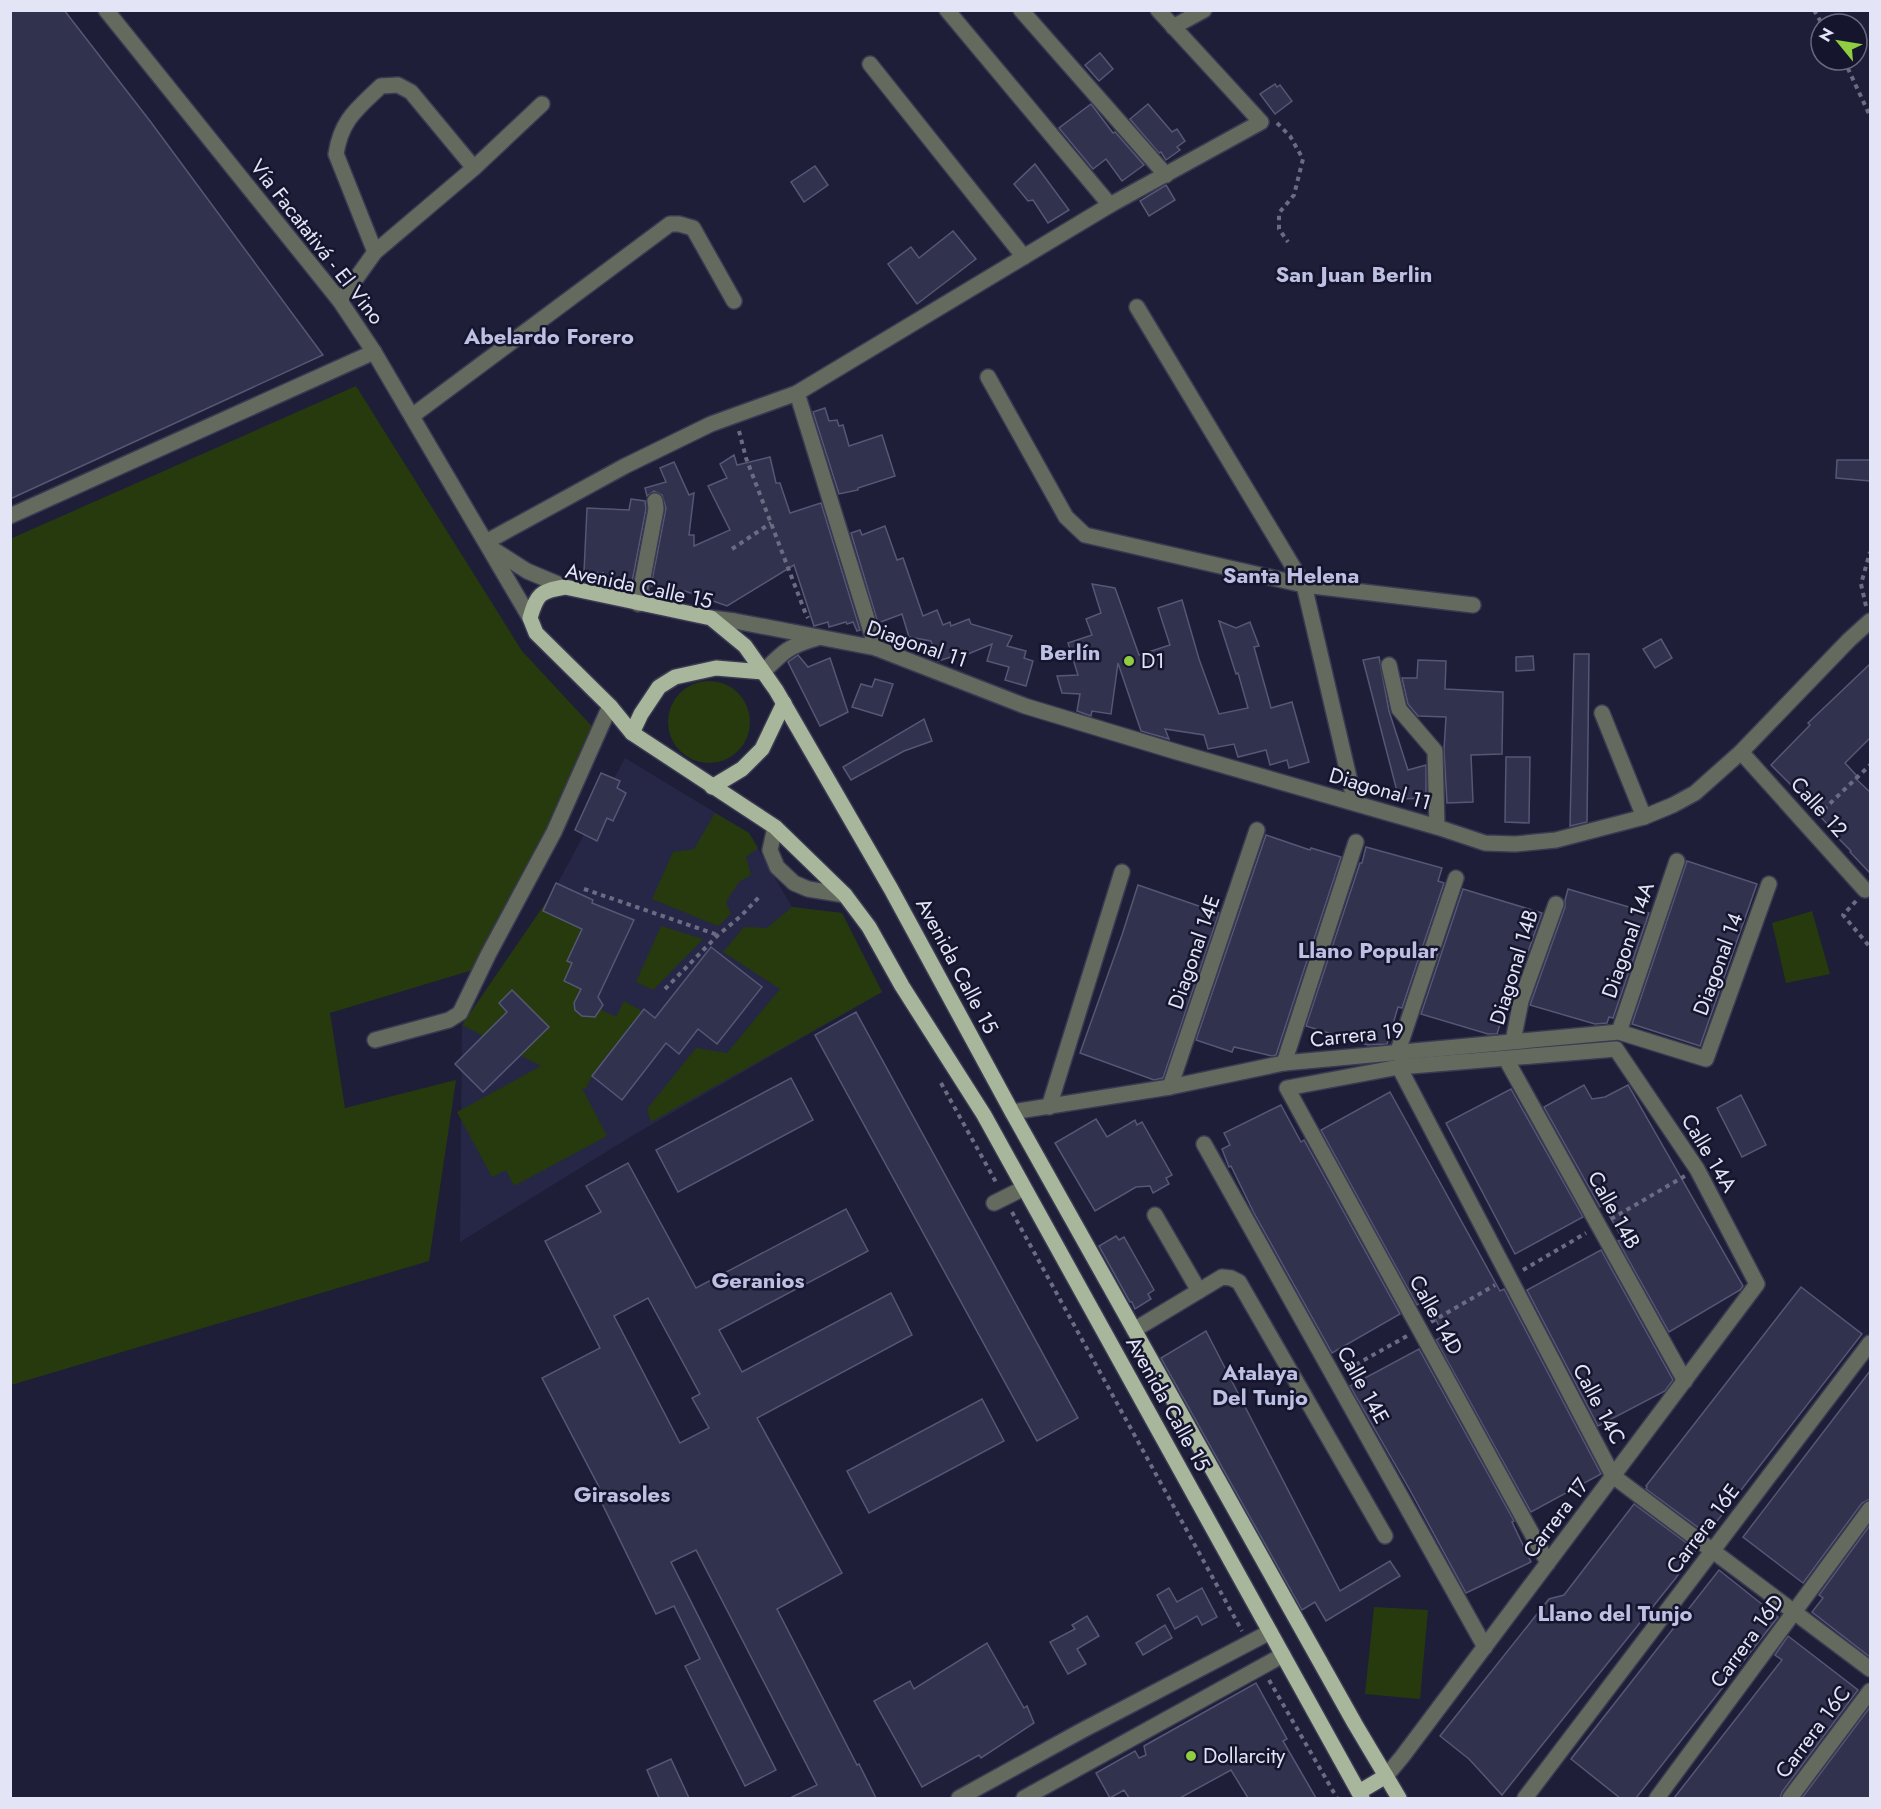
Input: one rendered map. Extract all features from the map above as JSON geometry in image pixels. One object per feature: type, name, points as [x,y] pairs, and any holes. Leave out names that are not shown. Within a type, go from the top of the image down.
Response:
[{"type":"main road","name":"Avenida Calle 15","points":[[1360,1795],[984,1115],[902,986],[869,927],[844,895],[775,827],[632,733],[610,706],[536,633],[530,618],[536,598],[546,590],[565,587],[711,618],[746,646],[784,703],[891,890],[1012,1112],[1355,1724],[1399,1798]]},
{"type":"main road","points":[[632,733],[658,687],[675,677],[716,668],[764,672]]},
{"type":"main road","points":[[712,787],[742,769],[762,749],[784,703]]},
{"type":"main road","points":[[1360,1795],[1386,1776]]},
{"type":"street","name":"Vía Facatativá - El Vino","points":[[106,10],[340,301],[374,352],[530,618]]},
{"type":"street","points":[[947,10],[1110,205]]},
{"type":"street","points":[[1021,10],[1166,175]]},
{"type":"street","points":[[565,587],[527,571],[488,545],[625,466],[711,424],[797,393],[1110,205],[1261,122],[1158,10]]},
{"type":"street","points":[[1173,27],[1204,10]]},
{"type":"street","points":[[870,64],[1024,257]]},
{"type":"street","points":[[375,252],[336,154],[338,138],[347,119],[381,86],[398,85],[411,92],[474,168]]},
{"type":"street","points":[[340,301],[375,252],[474,168],[542,104]]},
{"type":"street","points":[[412,417],[670,224],[693,228],[734,301]]},
{"type":"street","points":[[1137,308],[1304,585],[1355,803]]},
{"type":"street","points":[[10,516],[374,352]]},
{"type":"street","points":[[988,377],[1066,517],[1085,535],[1304,585],[1473,605]]},
{"type":"street","points":[[797,393],[876,648]]},
{"type":"street","points":[[638,604],[656,509],[655,501]]},
{"type":"street","name":"Diagonal 11","points":[[711,618],[876,648],[1025,706],[1485,843],[1515,844],[1556,840],[1644,817],[1695,793],[1742,752],[1870,621]]},
{"type":"street","name":"Diagonal 11","points":[[764,672],[781,654],[794,645],[820,637]]},
{"type":"street","points":[[1389,665],[1399,709],[1435,752],[1437,827]]},
{"type":"street","points":[[375,1040],[449,1020],[460,1013],[554,832],[610,706]]},
{"type":"street","points":[[1602,713],[1644,817]]},
{"type":"street","name":"Calle 12","points":[[1742,752],[1865,890]]},
{"type":"street","points":[[775,827],[770,850],[777,867],[794,883],[808,889],[844,895]]},
{"type":"street","name":"Diagonal 14E","points":[[1170,1087],[1257,830]]},
{"type":"street","points":[[1284,1064],[1356,842]]},
{"type":"street","name":"Diagonal 14A","points":[[1619,1032],[1677,861]]},
{"type":"street","points":[[1049,1107],[1122,872]]},
{"type":"street","points":[[1456,878],[1398,1059],[1506,1059]]},
{"type":"street","name":"Diagonal 14","points":[[1706,1059],[1769,884]]},
{"type":"street","name":"Diagonal 14B","points":[[1513,1041],[1521,1000],[1556,904]]},
{"type":"street","name":"Carrera 19","points":[[1012,1112],[1170,1087],[1284,1064],[1398,1059],[1513,1041],[1619,1032],[1706,1059]]},
{"type":"street","name":"Calle 14A","points":[[1506,1059],[1616,1049],[1697,1169],[1758,1284]]},
{"type":"street","name":"Calle 14D","points":[[1398,1059],[1287,1088],[1548,1563]]},
{"type":"street","name":"Calle 14C","points":[[1398,1059],[1613,1476],[1870,1669]]},
{"type":"street","name":"Calle 14B","points":[[1506,1059],[1684,1381]]},
{"type":"street","name":"Calle 14E","points":[[1204,1144],[1485,1647]]},
{"type":"street","points":[[999,1200],[1024,1188]]},
{"type":"street","points":[[1155,1215],[1199,1291]]},
{"type":"street","points":[[1134,1330],[1222,1277],[1239,1282],[1385,1536]]},
{"type":"street","name":"Carrera 17","points":[[1386,1776],[1758,1284]]},
{"type":"street","name":"Carrera 16E","points":[[1525,1798],[1870,1342]]},
{"type":"street","name":"Carrera 16D","points":[[1656,1798],[1870,1509]]},
{"type":"street","points":[[959,1798],[1270,1632]]},
{"type":"street","points":[[1024,1798],[1283,1655]]},
{"type":"street","name":"Carrera 16C","points":[[1790,1798],[1870,1690]]},
{"type":"path","points":[[1850,72],[1870,116]]},
{"type":"path","points":[[1261,122],[1273,118],[1290,136],[1303,159],[1294,195],[1279,213],[1279,229],[1288,242]]},
{"type":"path","points":[[735,416],[746,458],[805,612],[820,637]]},
{"type":"path","points":[[732,549],[771,523]]},
{"type":"path","points":[[1870,552],[1861,584],[1870,621]]},
{"type":"path","points":[[1808,825],[1870,765]]},
{"type":"path","points":[[584,889],[718,935]]},
{"type":"path","points":[[664,990],[718,935],[761,896]]},
{"type":"path","points":[[1843,915],[1870,947]]},
{"type":"path","points":[[938,1077],[999,1200],[1249,1644]]},
{"type":"path","points":[[1262,1667],[1338,1798]]},
{"type":"shaded area","points":[[625,758],[749,833],[792,907],[842,913],[882,992],[632,1136],[460,1242],[462,1025],[553,892]]},
{"type":"green space","points":[[356,386],[522,651],[600,735],[476,969],[330,1013],[345,1108],[456,1080],[429,1261],[11,1385],[10,539]]},
{"type":"green space","points":[[701,681],[717,681],[732,688],[743,699],[750,714],[747,738],[738,751],[717,763],[701,763],[686,756],[675,745],[668,730],[668,714],[675,699],[686,688]]},
{"type":"green space","points":[[715,813],[749,833],[758,848],[746,857],[751,875],[739,882],[726,902],[731,914],[718,926],[652,899],[673,852],[694,849]]},
{"type":"green space","points":[[553,892],[600,912],[586,982],[580,999],[616,1017],[624,1001],[642,1011],[600,1064],[586,1089],[582,1088],[607,1136],[514,1186],[506,1170],[492,1177],[457,1112],[541,1066],[462,1025]]},
{"type":"green space","points":[[792,907],[842,913],[882,992],[651,1122],[647,1109],[696,1048],[727,1053],[780,989],[723,952],[744,927],[767,928]]},
{"type":"green space","points":[[1812,911],[1830,974],[1786,983],[1772,923]]},
{"type":"green space","points":[[661,926],[703,939],[653,990],[636,982]]},
{"type":"green space","points":[[1374,1607],[1428,1610],[1420,1699],[1365,1694]]},
{"type":"building","points":[[10,10],[64,10],[150,121],[323,355],[10,499]]},
{"type":"building","points":[[1100,53],[1113,69],[1099,81],[1085,65]]},
{"type":"building","points":[[1275,84],[1277,87],[1280,85],[1292,101],[1275,114],[1260,94]]},
{"type":"building","points":[[1091,104],[1113,133],[1115,132],[1144,165],[1122,181],[1106,159],[1093,169],[1059,128]]},
{"type":"building","points":[[1148,104],[1172,132],[1177,129],[1185,141],[1177,147],[1180,150],[1166,160],[1130,119]]},
{"type":"building","points":[[1035,164],[1069,210],[1048,223],[1033,200],[1028,201],[1014,184]]},
{"type":"building","points":[[815,166],[828,185],[804,202],[791,182]]},
{"type":"building","points":[[1166,185],[1175,200],[1149,216],[1140,201]]},
{"type":"building","points":[[953,231],[976,259],[917,304],[888,264],[911,247],[919,258]]},
{"type":"building","points":[[825,408],[829,421],[837,420],[839,426],[843,425],[849,446],[882,435],[895,476],[858,488],[858,490],[839,494],[813,412]]},
{"type":"building","points":[[734,455],[737,465],[770,457],[776,483],[780,483],[790,513],[821,503],[860,630],[857,631],[853,622],[829,627],[828,622],[814,626],[794,565],[727,606],[685,591],[651,586],[666,508],[662,495],[654,491],[647,496],[645,488],[666,482],[660,468],[674,462],[689,495],[694,493],[689,535],[694,535],[694,546],[730,530],[708,486],[727,478],[720,464]]},
{"type":"building","points":[[1837,460],[1870,460],[1870,481],[1836,478]]},
{"type":"building","points":[[631,499],[645,501],[646,509],[632,582],[602,576],[603,573],[584,572],[587,508],[629,510]]},
{"type":"building","points":[[885,526],[897,560],[903,558],[923,616],[937,610],[943,625],[950,622],[951,626],[969,619],[971,624],[1012,636],[1007,646],[1026,651],[1024,658],[1033,661],[1026,686],[1005,680],[1009,667],[987,661],[992,644],[968,654],[967,652],[938,661],[931,641],[909,637],[902,614],[878,623],[851,533],[860,530],[862,535]]},
{"type":"building","points":[[1092,584],[1115,588],[1139,655],[1170,645],[1158,608],[1182,600],[1199,659],[1219,714],[1248,708],[1219,621],[1236,628],[1250,622],[1259,646],[1254,647],[1271,708],[1292,702],[1309,762],[1289,768],[1287,760],[1270,765],[1266,750],[1238,757],[1234,744],[1208,749],[1204,735],[1165,729],[1169,739],[1141,731],[1118,663],[1111,714],[1092,711],[1091,716],[1077,711],[1080,694],[1062,693],[1057,676],[1078,675],[1068,643],[1092,635],[1086,619],[1101,613]]},
{"type":"building","points":[[1661,639],[1672,658],[1655,668],[1643,649]]},
{"type":"building","points":[[1574,654],[1589,654],[1587,822],[1570,826]]},
{"type":"building","points":[[798,655],[808,667],[830,658],[848,712],[820,726],[788,662]]},
{"type":"building","points":[[1533,656],[1534,670],[1516,671],[1516,657]]},
{"type":"building","points":[[1379,657],[1389,711],[1408,770],[1426,765],[1426,798],[1399,799],[1363,660]]},
{"type":"building","points":[[1418,660],[1446,661],[1445,689],[1503,692],[1502,754],[1471,755],[1473,802],[1447,803],[1444,750],[1446,717],[1418,716],[1408,704],[1402,678],[1417,678]]},
{"type":"building","points":[[1870,664],[1870,738],[1845,763],[1857,776],[1855,778],[1870,792],[1870,873],[1771,765],[1810,725],[1808,723]]},
{"type":"building","points":[[875,679],[893,684],[882,716],[852,707],[861,684],[872,687]]},
{"type":"building","points":[[924,719],[932,741],[904,751],[851,780],[843,767]]},
{"type":"building","points":[[1506,757],[1530,757],[1529,823],[1505,822]]},
{"type":"building","points":[[601,773],[620,781],[617,788],[626,793],[613,821],[607,818],[597,841],[575,830]]},
{"type":"building","points":[[1266,835],[1310,850],[1311,848],[1341,857],[1276,1055],[1272,1056],[1234,1047],[1232,1052],[1196,1040]]},
{"type":"building","points":[[1366,847],[1442,868],[1438,881],[1444,883],[1402,1008],[1398,1007],[1387,1044],[1368,1045],[1306,1026]]},
{"type":"building","points":[[1687,861],[1757,884],[1700,1046],[1632,1024]]},
{"type":"building","points":[[556,883],[593,900],[592,903],[634,920],[598,997],[603,1005],[595,1017],[582,1016],[575,1010],[574,1003],[581,989],[564,981],[572,963],[567,961],[582,929],[543,911]]},
{"type":"building","points":[[1138,885],[1219,913],[1163,1078],[1154,1080],[1080,1053]]},
{"type":"building","points":[[1463,889],[1542,913],[1511,999],[1508,998],[1497,1034],[1488,1034],[1421,1014]]},
{"type":"building","points":[[1568,889],[1649,913],[1613,1018],[1609,1017],[1607,1023],[1595,1024],[1530,1005],[1565,907]]},
{"type":"building","points":[[711,947],[762,987],[717,1044],[698,1029],[679,1054],[666,1043],[622,1100],[592,1076],[644,1009],[655,1018]]},
{"type":"building","points":[[512,990],[549,1027],[483,1092],[455,1064],[507,1012],[499,1003]]},
{"type":"building","points":[[856,1012],[1078,1418],[1037,1441],[815,1035]]},
{"type":"building","points":[[791,1078],[813,1120],[678,1192],[656,1150]]},
{"type":"building","points":[[1584,1085],[1592,1099],[1605,1097],[1628,1085],[1743,1286],[1740,1290],[1669,1332],[1618,1241],[1623,1239],[1603,1205],[1600,1207],[1544,1107]]},
{"type":"building","points":[[1511,1089],[1583,1217],[1515,1254],[1446,1123]]},
{"type":"building","points":[[1390,1092],[1500,1291],[1504,1289],[1601,1474],[1531,1512],[1436,1340],[1444,1336],[1430,1308],[1426,1310],[1422,1302],[1417,1305],[1321,1130]]},
{"type":"building","points":[[1741,1095],[1766,1145],[1742,1157],[1717,1108]]},
{"type":"building","points":[[1281,1105],[1301,1142],[1304,1140],[1400,1314],[1332,1353],[1254,1213],[1231,1166],[1229,1167],[1222,1149],[1230,1145],[1224,1133]]},
{"type":"building","points":[[1096,1119],[1107,1137],[1135,1120],[1137,1125],[1142,1122],[1172,1175],[1166,1178],[1169,1184],[1153,1193],[1150,1186],[1136,1187],[1095,1211],[1055,1143]]},
{"type":"building","points":[[628,1163],[696,1288],[846,1209],[868,1251],[719,1330],[742,1372],[891,1293],[912,1335],[757,1418],[842,1573],[777,1609],[876,1798],[790,1798],[817,1785],[696,1550],[671,1562],[776,1770],[745,1786],[685,1666],[700,1659],[674,1606],[656,1614],[595,1489],[599,1487],[542,1378],[600,1348],[545,1241],[601,1212],[586,1186]],"holes":[[[648,1298],[700,1394],[692,1398],[709,1428],[680,1443],[614,1316]]]},
{"type":"building","points":[[1116,1236],[1119,1240],[1124,1237],[1154,1290],[1148,1294],[1151,1299],[1135,1309],[1099,1246]]},
{"type":"building","points":[[1601,1250],[1673,1380],[1665,1391],[1598,1426],[1527,1290]]},
{"type":"building","points":[[1801,1287],[1862,1334],[1707,1534],[1646,1489],[1646,1486]]},
{"type":"building","points":[[1206,1331],[1340,1591],[1390,1561],[1400,1576],[1326,1621],[1315,1602],[1302,1610],[1161,1358]]},
{"type":"building","points":[[1419,1349],[1514,1521],[1512,1522],[1531,1562],[1466,1593],[1350,1386]]},
{"type":"building","points":[[1870,1371],[1870,1499],[1862,1503],[1803,1583],[1743,1537]]},
{"type":"building","points":[[982,1399],[1004,1441],[869,1513],[847,1471]]},
{"type":"building","points":[[1634,1504],[1696,1550],[1502,1795],[1469,1759],[1440,1736],[1549,1599],[1564,1595]]},
{"type":"building","points":[[1870,1525],[1870,1657],[1812,1612],[1823,1598],[1819,1595]]},
{"type":"building","points":[[1719,1570],[1778,1617],[1636,1798],[1620,1798],[1571,1759]]},
{"type":"building","points":[[1169,1588],[1177,1602],[1202,1588],[1217,1617],[1202,1625],[1197,1616],[1175,1629],[1157,1595]]},
{"type":"building","points":[[1087,1616],[1099,1636],[1077,1649],[1086,1664],[1068,1674],[1050,1642],[1075,1629],[1072,1625]]},
{"type":"building","points":[[1165,1625],[1172,1638],[1143,1655],[1136,1643]]},
{"type":"building","points":[[1788,1636],[1858,1690],[1782,1792],[1780,1798],[1674,1798],[1782,1660],[1775,1655]]},
{"type":"building","points":[[987,1643],[1024,1708],[1027,1706],[1034,1723],[981,1758],[979,1755],[922,1787],[874,1701],[910,1681],[914,1689]]},
{"type":"building","name":"Dollarcity","points":[[1256,1683],[1287,1739],[1283,1741],[1316,1798],[1248,1798],[1231,1770],[1180,1798],[1129,1798],[1124,1790],[1110,1798],[1096,1773],[1135,1751],[1139,1758],[1146,1755],[1144,1746]]},
{"type":"building","points":[[1870,1707],[1870,1798],[1802,1798]]},
{"type":"building","points":[[671,1759],[689,1798],[659,1798],[647,1770]]},
{"type":"place","name":"D1","points":[[1129,661]]},
{"type":"place","name":"Dollarcity","points":[[1191,1756]]},
{"type":"district","name":"San Juan Berlin","points":[[1354,274]]},
{"type":"district","name":"Abelardo Forero","points":[[549,336]]},
{"type":"district","name":"Santa Helena","points":[[1291,575]]},
{"type":"district","name":"Berlín","points":[[1070,652]]},
{"type":"district","name":"Llano Popular","points":[[1368,950]]},
{"type":"district","name":"Geranios","points":[[758,1280]]},
{"type":"district","name":"Atalaya Del Tunjo","points":[[1260,1384]]},
{"type":"district","name":"Girasoles","points":[[622,1494]]},
{"type":"district","name":"Llano del Tunjo","points":[[1615,1613]]}]
